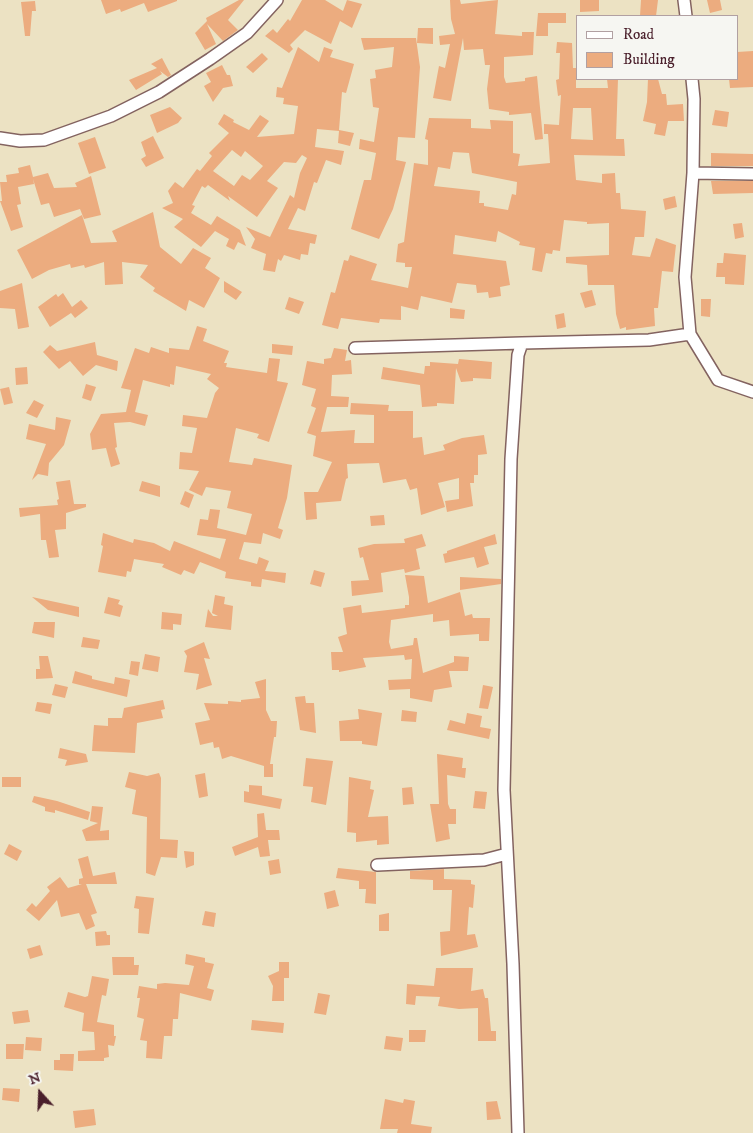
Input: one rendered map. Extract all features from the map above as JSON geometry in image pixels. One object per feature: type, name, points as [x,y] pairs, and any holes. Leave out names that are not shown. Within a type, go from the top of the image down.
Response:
[{"type":"street","points":[[0,138],[44,140],[111,116],[158,92],[210,59],[247,33],[277,0]]},
{"type":"street","points":[[684,0],[686,15]]},
{"type":"street","points":[[692,80],[693,173],[684,277],[690,334],[718,380],[753,392]]},
{"type":"street","points":[[693,173],[753,174]]},
{"type":"street","points":[[355,348],[649,340],[690,334]]},
{"type":"street","points":[[518,1133],[504,790],[510,507],[515,380],[522,343]]},
{"type":"street","points":[[377,865],[484,860],[507,854]]},
{"type":"building","points":[[101,0],[177,1],[148,12],[144,3],[121,12],[120,9],[106,14]]},
{"type":"building","points":[[239,0],[244,0],[228,20],[238,30],[223,41],[207,24],[216,44],[205,50],[195,33],[207,21],[206,18]]},
{"type":"building","points":[[302,0],[325,0],[343,11],[347,0],[362,4],[352,28],[340,21],[331,44],[305,30],[290,45],[293,49],[289,53],[265,36],[273,29],[277,33],[288,19],[290,21]]},
{"type":"building","points":[[450,0],[460,0],[461,4],[498,0],[495,34],[522,36],[522,32],[534,32],[533,55],[504,57],[504,77],[506,83],[525,81],[525,78],[537,76],[543,139],[535,140],[531,113],[509,115],[509,112],[489,109],[487,89],[490,65],[485,65],[483,49],[464,50],[463,38],[451,101],[433,98],[439,66],[445,68],[450,44],[440,45],[439,36],[455,34],[451,19]]},
{"type":"building","points":[[580,0],[599,0],[599,11],[580,12]]},
{"type":"building","points":[[641,0],[658,0],[656,15],[640,15]]},
{"type":"building","points":[[707,0],[720,0],[722,10],[710,13]]},
{"type":"building","points":[[35,1],[36,11],[32,11],[30,36],[25,36],[21,2]]},
{"type":"building","points":[[538,13],[566,13],[566,23],[548,23],[548,36],[536,36]]},
{"type":"building","points":[[418,28],[433,28],[433,44],[417,43]]},
{"type":"building","points":[[361,38],[416,38],[420,67],[415,138],[398,137],[396,160],[406,162],[393,209],[379,239],[351,229],[364,180],[371,180],[376,153],[359,149],[360,139],[374,142],[379,108],[373,107],[370,79],[376,78],[375,70],[392,67],[394,47],[364,50]]},
{"type":"building","points":[[557,42],[572,43],[573,68],[576,68],[576,88],[608,88],[607,80],[618,80],[616,139],[624,139],[625,156],[574,155],[576,180],[602,183],[602,174],[615,173],[616,193],[620,193],[621,209],[646,211],[644,237],[635,237],[632,255],[650,257],[656,238],[676,245],[673,272],[662,271],[658,308],[654,308],[655,326],[626,330],[626,327],[620,329],[616,314],[614,285],[588,285],[587,265],[566,263],[566,257],[609,255],[609,223],[587,224],[587,222],[564,220],[560,251],[553,250],[552,254],[546,253],[542,272],[532,270],[535,248],[519,245],[520,242],[498,231],[496,242],[455,235],[453,254],[506,261],[510,285],[500,287],[501,296],[489,298],[488,292],[477,293],[476,285],[457,283],[452,303],[421,296],[418,310],[401,306],[401,320],[380,319],[379,323],[341,318],[338,329],[322,325],[331,292],[335,293],[344,260],[348,261],[350,255],[377,264],[371,280],[408,288],[412,267],[405,267],[405,263],[396,262],[398,244],[404,242],[414,163],[428,165],[428,140],[425,139],[429,118],[471,119],[471,128],[491,129],[490,120],[513,121],[513,153],[520,154],[518,166],[550,163],[548,134],[544,134],[544,124],[559,125],[561,95],[558,96],[556,80],[559,79],[560,53],[556,53]],"holes":[[[573,108],[591,108],[593,140],[571,139]],[[453,152],[469,153],[472,173],[517,182],[516,195],[512,194],[508,210],[484,206],[484,203],[479,203],[480,191],[434,186],[438,167],[450,169]]]},
{"type":"building","points":[[298,47],[319,62],[324,47],[333,50],[330,57],[354,64],[346,93],[342,92],[339,130],[354,133],[350,146],[338,143],[339,131],[317,129],[315,147],[344,151],[341,165],[326,160],[317,183],[314,182],[305,211],[298,208],[288,229],[317,235],[315,244],[310,243],[308,255],[301,254],[300,260],[284,255],[281,261],[278,259],[275,272],[263,270],[266,254],[251,248],[255,239],[246,227],[270,237],[290,195],[294,198],[300,173],[307,158],[302,155],[296,163],[284,162],[267,181],[278,188],[257,217],[228,196],[230,201],[208,185],[205,188],[202,186],[192,205],[195,206],[191,213],[211,225],[217,216],[240,230],[246,246],[238,242],[234,250],[226,246],[229,239],[215,231],[201,247],[174,227],[183,219],[162,208],[173,203],[168,191],[175,182],[183,188],[197,169],[200,171],[212,156],[209,153],[229,133],[218,124],[224,114],[234,120],[233,122],[249,130],[260,115],[269,121],[257,137],[294,134],[298,106],[283,104],[284,98],[276,97],[277,87],[282,88]],"holes":[[[232,150],[241,157],[245,151],[263,166],[250,180],[242,175],[234,186],[213,171]]]},
{"type":"building","points":[[753,51],[753,87],[730,88],[729,80],[738,80],[738,52]]},
{"type":"building","points":[[262,53],[268,59],[253,73],[246,67]]},
{"type":"building","points":[[162,58],[171,75],[168,77],[160,71],[162,74],[136,90],[129,80],[157,68],[151,64]]},
{"type":"building","points":[[222,65],[227,75],[230,75],[233,86],[223,88],[213,102],[204,86],[211,82],[206,73]]},
{"type":"building","points":[[648,80],[658,80],[662,94],[666,94],[667,105],[683,104],[684,121],[668,121],[665,136],[654,134],[656,124],[643,121],[647,102]]},
{"type":"building","points":[[170,107],[182,118],[178,123],[157,133],[150,115]]},
{"type":"building","points":[[715,110],[729,112],[727,127],[712,125]]},
{"type":"building","points":[[153,136],[164,158],[146,167],[141,159],[146,156],[141,142]]},
{"type":"building","points":[[95,137],[106,168],[89,174],[78,143]]},
{"type":"building","points":[[711,153],[753,154],[753,166],[711,166]]},
{"type":"building","points":[[30,165],[33,177],[48,173],[54,188],[77,187],[75,183],[91,176],[101,215],[84,219],[80,209],[54,217],[49,203],[41,205],[33,179],[34,184],[18,187],[21,204],[17,205],[23,227],[11,231],[0,201],[2,201],[0,182],[7,182],[6,175],[19,173],[18,168]]},
{"type":"building","points":[[711,181],[753,181],[753,193],[713,194]]},
{"type":"building","points":[[675,196],[677,207],[665,210],[663,199]]},
{"type":"building","points":[[153,212],[160,247],[181,264],[193,248],[211,258],[205,268],[220,278],[204,308],[189,300],[186,311],[153,291],[155,288],[140,277],[148,265],[122,262],[123,284],[105,285],[104,262],[85,268],[84,265],[71,268],[70,264],[49,270],[32,279],[17,250],[82,215],[91,243],[117,242],[112,231]]},
{"type":"building","points":[[742,223],[744,237],[735,239],[733,224]]},
{"type":"building","points":[[724,253],[746,255],[744,285],[725,284],[725,277],[716,277],[717,263],[723,263]]},
{"type":"building","points":[[224,281],[242,292],[236,300],[224,292]]},
{"type":"building","points":[[22,283],[29,327],[18,329],[15,309],[0,308],[0,291]]},
{"type":"building","points":[[592,290],[596,305],[585,308],[580,293]]},
{"type":"building","points":[[63,293],[72,307],[81,300],[88,308],[75,318],[71,313],[50,327],[38,307],[56,294],[58,297]]},
{"type":"building","points":[[289,297],[304,302],[299,314],[285,309]]},
{"type":"building","points":[[701,299],[711,299],[710,317],[701,316]]},
{"type":"building","points":[[450,308],[465,310],[464,319],[450,318]]},
{"type":"building","points":[[564,313],[566,327],[557,329],[555,315]]},
{"type":"building","points":[[197,326],[207,329],[203,341],[229,351],[224,363],[227,363],[226,367],[267,373],[269,358],[280,359],[277,381],[288,383],[269,442],[257,438],[259,434],[236,428],[229,462],[252,465],[254,458],[292,465],[287,498],[278,528],[283,530],[280,539],[263,533],[261,544],[244,542],[239,559],[257,564],[259,557],[269,561],[265,571],[286,573],[285,583],[262,579],[261,587],[251,586],[251,582],[225,578],[226,572],[200,562],[194,574],[184,570],[181,575],[162,567],[164,564],[134,559],[131,572],[127,571],[126,577],[98,572],[103,546],[101,545],[103,533],[133,543],[134,539],[154,543],[170,551],[174,541],[220,559],[226,539],[197,535],[200,519],[208,520],[210,509],[220,510],[217,528],[246,535],[252,514],[227,508],[231,491],[206,487],[202,496],[189,490],[199,471],[179,469],[180,452],[192,453],[197,428],[182,426],[183,415],[207,418],[215,393],[219,388],[207,379],[211,374],[176,366],[174,385],[170,384],[170,387],[143,380],[135,412],[148,415],[145,426],[130,422],[114,423],[117,447],[115,448],[120,464],[111,467],[106,448],[92,450],[90,434],[101,414],[126,412],[131,390],[121,388],[135,348],[149,353],[151,347],[169,353],[169,348],[189,350]]},
{"type":"building","points":[[95,342],[97,355],[118,361],[117,371],[96,365],[83,376],[70,361],[59,369],[43,352],[50,345],[57,351]]},
{"type":"building","points":[[272,344],[293,346],[292,355],[272,353]]},
{"type":"building","points":[[334,348],[347,350],[345,361],[351,360],[352,374],[332,375],[331,396],[349,397],[348,407],[327,407],[321,432],[355,430],[354,443],[374,443],[374,415],[350,414],[351,403],[389,405],[388,411],[413,411],[413,438],[422,437],[424,455],[445,450],[443,445],[462,438],[484,435],[487,454],[478,455],[478,475],[474,475],[474,483],[470,483],[473,506],[447,512],[445,501],[459,499],[459,478],[438,483],[445,507],[421,515],[417,488],[410,490],[406,479],[383,483],[379,463],[347,464],[348,478],[346,479],[341,501],[316,503],[317,519],[306,520],[304,492],[318,492],[332,462],[313,456],[316,436],[307,433],[316,408],[311,406],[316,389],[302,385],[307,361],[324,364],[324,359],[331,358]]},
{"type":"building","points":[[459,359],[492,362],[491,379],[473,378],[473,381],[461,382],[456,368],[454,404],[437,403],[437,406],[422,407],[420,385],[381,379],[383,367],[424,374],[425,366],[430,366],[430,362],[458,364]]},
{"type":"building","points":[[27,367],[28,384],[16,385],[15,368]]},
{"type":"building","points":[[86,384],[96,387],[91,401],[82,398]]},
{"type":"building","points":[[9,387],[13,403],[4,405],[0,389]]},
{"type":"building","points":[[34,400],[44,405],[37,418],[26,413]]},
{"type":"building","points":[[56,417],[71,420],[64,445],[49,463],[48,476],[38,474],[32,480],[46,444],[26,439],[29,424],[55,430]]},
{"type":"building","points":[[70,480],[74,504],[86,504],[86,507],[66,513],[66,529],[55,530],[59,557],[49,558],[46,540],[41,540],[40,514],[20,517],[19,508],[58,505],[57,500],[59,499],[56,482]]},
{"type":"building","points":[[142,481],[160,486],[160,497],[139,491]]},
{"type":"building","points":[[185,491],[194,495],[189,508],[180,504]]},
{"type":"building","points":[[384,515],[385,525],[371,526],[370,516]]},
{"type":"building","points":[[422,534],[426,546],[416,549],[420,569],[405,573],[404,569],[381,573],[383,592],[352,596],[351,581],[369,580],[363,557],[360,558],[358,548],[374,544],[405,543],[404,539]]},
{"type":"building","points":[[495,534],[497,544],[484,547],[489,564],[477,568],[474,557],[445,563],[443,554],[447,553],[447,551]]},
{"type":"building","points":[[314,570],[325,573],[321,587],[310,584]]},
{"type":"building","points":[[405,575],[424,576],[428,603],[460,592],[465,616],[472,614],[473,618],[490,618],[489,641],[479,641],[479,634],[450,636],[449,620],[433,622],[433,614],[391,620],[389,642],[391,649],[413,645],[414,638],[417,638],[423,673],[454,662],[454,656],[469,657],[468,671],[449,671],[452,687],[434,690],[432,702],[410,698],[410,689],[389,690],[388,680],[411,679],[412,659],[405,660],[404,655],[363,658],[366,667],[339,672],[339,670],[332,670],[331,652],[343,652],[338,637],[347,634],[343,608],[361,605],[362,613],[405,608],[405,605],[409,605],[409,597]]},
{"type":"building","points":[[460,577],[501,579],[501,584],[460,590]]},
{"type":"building","points":[[215,595],[225,597],[224,604],[233,606],[231,630],[205,627],[208,609],[213,616],[218,616],[212,613]]},
{"type":"building","points":[[32,597],[79,607],[79,617],[48,610]]},
{"type":"building","points":[[108,597],[120,600],[118,604],[123,606],[120,617],[104,613]]},
{"type":"building","points":[[162,612],[182,614],[181,625],[173,624],[173,630],[161,629]]},
{"type":"building","points":[[34,622],[55,622],[54,638],[32,633]]},
{"type":"building","points":[[83,637],[100,640],[98,649],[81,647]]},
{"type":"building","points":[[204,642],[210,659],[204,658],[212,685],[196,690],[199,674],[184,672],[187,656],[184,651]]},
{"type":"building","points":[[145,654],[160,657],[158,672],[142,669]]},
{"type":"building","points":[[39,656],[48,656],[53,678],[36,679],[36,669],[40,669]]},
{"type":"building","points":[[131,661],[140,662],[138,676],[129,674]]},
{"type":"building","points":[[75,671],[92,676],[92,679],[114,684],[115,677],[130,680],[127,697],[72,683]]},
{"type":"building","points":[[266,679],[266,710],[271,721],[277,721],[276,737],[274,737],[270,764],[273,764],[273,777],[264,777],[264,766],[231,756],[222,759],[219,747],[214,748],[213,742],[200,745],[195,723],[210,720],[204,703],[228,704],[228,701],[241,702],[241,700],[260,698],[255,682]]},
{"type":"building","points":[[55,684],[68,687],[65,698],[52,695]]},
{"type":"building","points":[[483,685],[493,687],[488,709],[479,708]]},
{"type":"building","points":[[305,696],[306,703],[314,703],[316,733],[300,730],[295,697]]},
{"type":"building","points":[[163,700],[165,709],[161,710],[163,718],[137,723],[135,753],[92,751],[94,725],[108,726],[108,718],[122,718],[124,708]]},
{"type":"building","points":[[37,702],[52,704],[50,714],[35,711]]},
{"type":"building","points":[[358,709],[382,713],[377,746],[362,744],[362,741],[340,741],[339,721],[359,719]]},
{"type":"building","points":[[402,710],[417,712],[416,722],[401,721]]},
{"type":"building","points":[[467,713],[482,716],[480,727],[491,729],[489,739],[447,730],[450,720],[465,724]]},
{"type":"building","points":[[60,748],[86,754],[88,762],[65,766],[67,760],[58,758]]},
{"type":"building","points":[[437,754],[463,758],[462,768],[466,768],[465,778],[447,775],[448,804],[450,809],[456,809],[456,824],[448,824],[450,839],[436,842],[430,804],[439,804]]},
{"type":"building","points":[[306,758],[333,761],[326,805],[311,802],[313,787],[303,786]]},
{"type":"building","points":[[129,772],[147,776],[159,773],[161,778],[160,839],[178,840],[177,858],[161,857],[155,876],[146,873],[147,817],[132,814],[136,790],[125,787]]},
{"type":"building","points":[[205,773],[208,796],[199,798],[195,775]]},
{"type":"building","points":[[2,777],[21,777],[21,787],[2,787]]},
{"type":"building","points":[[349,777],[371,781],[370,789],[374,790],[368,817],[388,816],[389,844],[377,845],[377,840],[356,842],[356,833],[347,832]]},
{"type":"building","points":[[249,785],[262,786],[262,795],[282,799],[280,809],[244,802],[244,791],[249,792]]},
{"type":"building","points":[[412,787],[414,804],[403,805],[402,788]]},
{"type":"building","points":[[475,791],[487,792],[485,809],[473,808]]},
{"type":"building","points":[[34,796],[57,801],[90,812],[88,820],[55,810],[55,813],[45,811],[45,807],[32,802]]},
{"type":"building","points":[[92,806],[103,807],[100,831],[109,830],[109,840],[86,841],[82,830],[98,823],[90,821]]},
{"type":"building","points":[[264,813],[266,830],[279,830],[280,840],[268,840],[270,856],[260,857],[258,847],[235,856],[232,847],[258,837],[257,814]]},
{"type":"building","points":[[9,844],[22,851],[17,861],[4,854]]},
{"type":"building","points":[[184,851],[194,852],[194,865],[186,868]]},
{"type":"building","points":[[88,856],[93,876],[115,872],[117,884],[86,884],[97,913],[91,915],[95,926],[86,930],[79,913],[61,917],[57,900],[39,921],[26,910],[32,903],[36,907],[50,891],[47,887],[60,877],[68,888],[82,884],[79,884],[79,879],[83,878],[78,859]]},
{"type":"building","points":[[279,859],[281,873],[270,875],[268,861]]},
{"type":"building","points":[[338,868],[376,872],[376,904],[365,903],[366,889],[359,889],[359,881],[336,878]]},
{"type":"building","points":[[444,869],[444,879],[471,880],[471,884],[475,885],[473,908],[469,907],[467,935],[475,934],[478,947],[441,956],[440,932],[450,931],[452,890],[433,890],[433,880],[410,879],[410,871]]},
{"type":"building","points":[[335,890],[339,906],[327,909],[324,893]]},
{"type":"building","points":[[136,896],[154,898],[149,934],[138,933],[139,909],[134,908]]},
{"type":"building","points":[[205,911],[216,913],[214,927],[202,925]]},
{"type":"building","points":[[389,913],[389,931],[379,931],[379,915]]},
{"type":"building","points":[[106,931],[107,935],[110,935],[110,945],[96,946],[95,932]]},
{"type":"building","points":[[40,945],[43,955],[30,959],[27,949]]},
{"type":"building","points":[[186,954],[205,958],[205,962],[214,964],[207,988],[214,990],[211,1001],[180,993],[178,1019],[173,1019],[172,1036],[164,1036],[162,1059],[146,1058],[147,1041],[140,1040],[144,1019],[137,1017],[140,998],[137,998],[139,986],[157,989],[157,984],[165,983],[189,985],[194,966],[185,964]]},
{"type":"building","points":[[112,957],[134,957],[134,965],[139,965],[138,975],[113,975]]},
{"type":"building","points":[[279,962],[289,962],[289,978],[284,978],[284,1001],[272,1001],[273,986],[268,976],[279,971]]},
{"type":"building","points":[[436,968],[473,968],[471,991],[483,989],[485,998],[488,998],[491,1031],[496,1031],[496,1041],[478,1041],[478,1008],[459,1009],[438,1006],[440,997],[416,996],[415,1005],[406,1004],[407,984],[434,986]]},
{"type":"building","points":[[92,976],[109,979],[106,996],[102,995],[97,1022],[114,1025],[114,1036],[116,1036],[114,1046],[108,1045],[109,1057],[104,1058],[104,1061],[78,1061],[78,1051],[95,1050],[94,1032],[82,1031],[84,1013],[64,1007],[68,992],[85,997],[88,996]]},
{"type":"building","points":[[318,993],[330,995],[326,1015],[314,1013]]},
{"type":"building","points":[[28,1010],[30,1022],[14,1024],[12,1012]]},
{"type":"building","points":[[252,1020],[284,1023],[283,1033],[251,1030]]},
{"type":"building","points":[[409,1030],[426,1030],[425,1042],[409,1042]]},
{"type":"building","points":[[386,1036],[403,1038],[401,1051],[384,1049]]},
{"type":"building","points":[[26,1037],[42,1038],[41,1051],[25,1050]]},
{"type":"building","points":[[6,1044],[24,1044],[23,1059],[6,1059]]},
{"type":"building","points":[[60,1054],[74,1054],[73,1071],[54,1070],[54,1060],[60,1060]]},
{"type":"building","points":[[3,1088],[20,1089],[19,1102],[2,1100]]},
{"type":"building","points":[[385,1099],[403,1103],[404,1099],[415,1101],[411,1124],[432,1127],[431,1133],[397,1133],[398,1129],[380,1129]]},
{"type":"building","points":[[497,1101],[501,1119],[487,1120],[486,1102]]},
{"type":"building","points":[[94,1109],[96,1125],[75,1128],[73,1111]]}]
